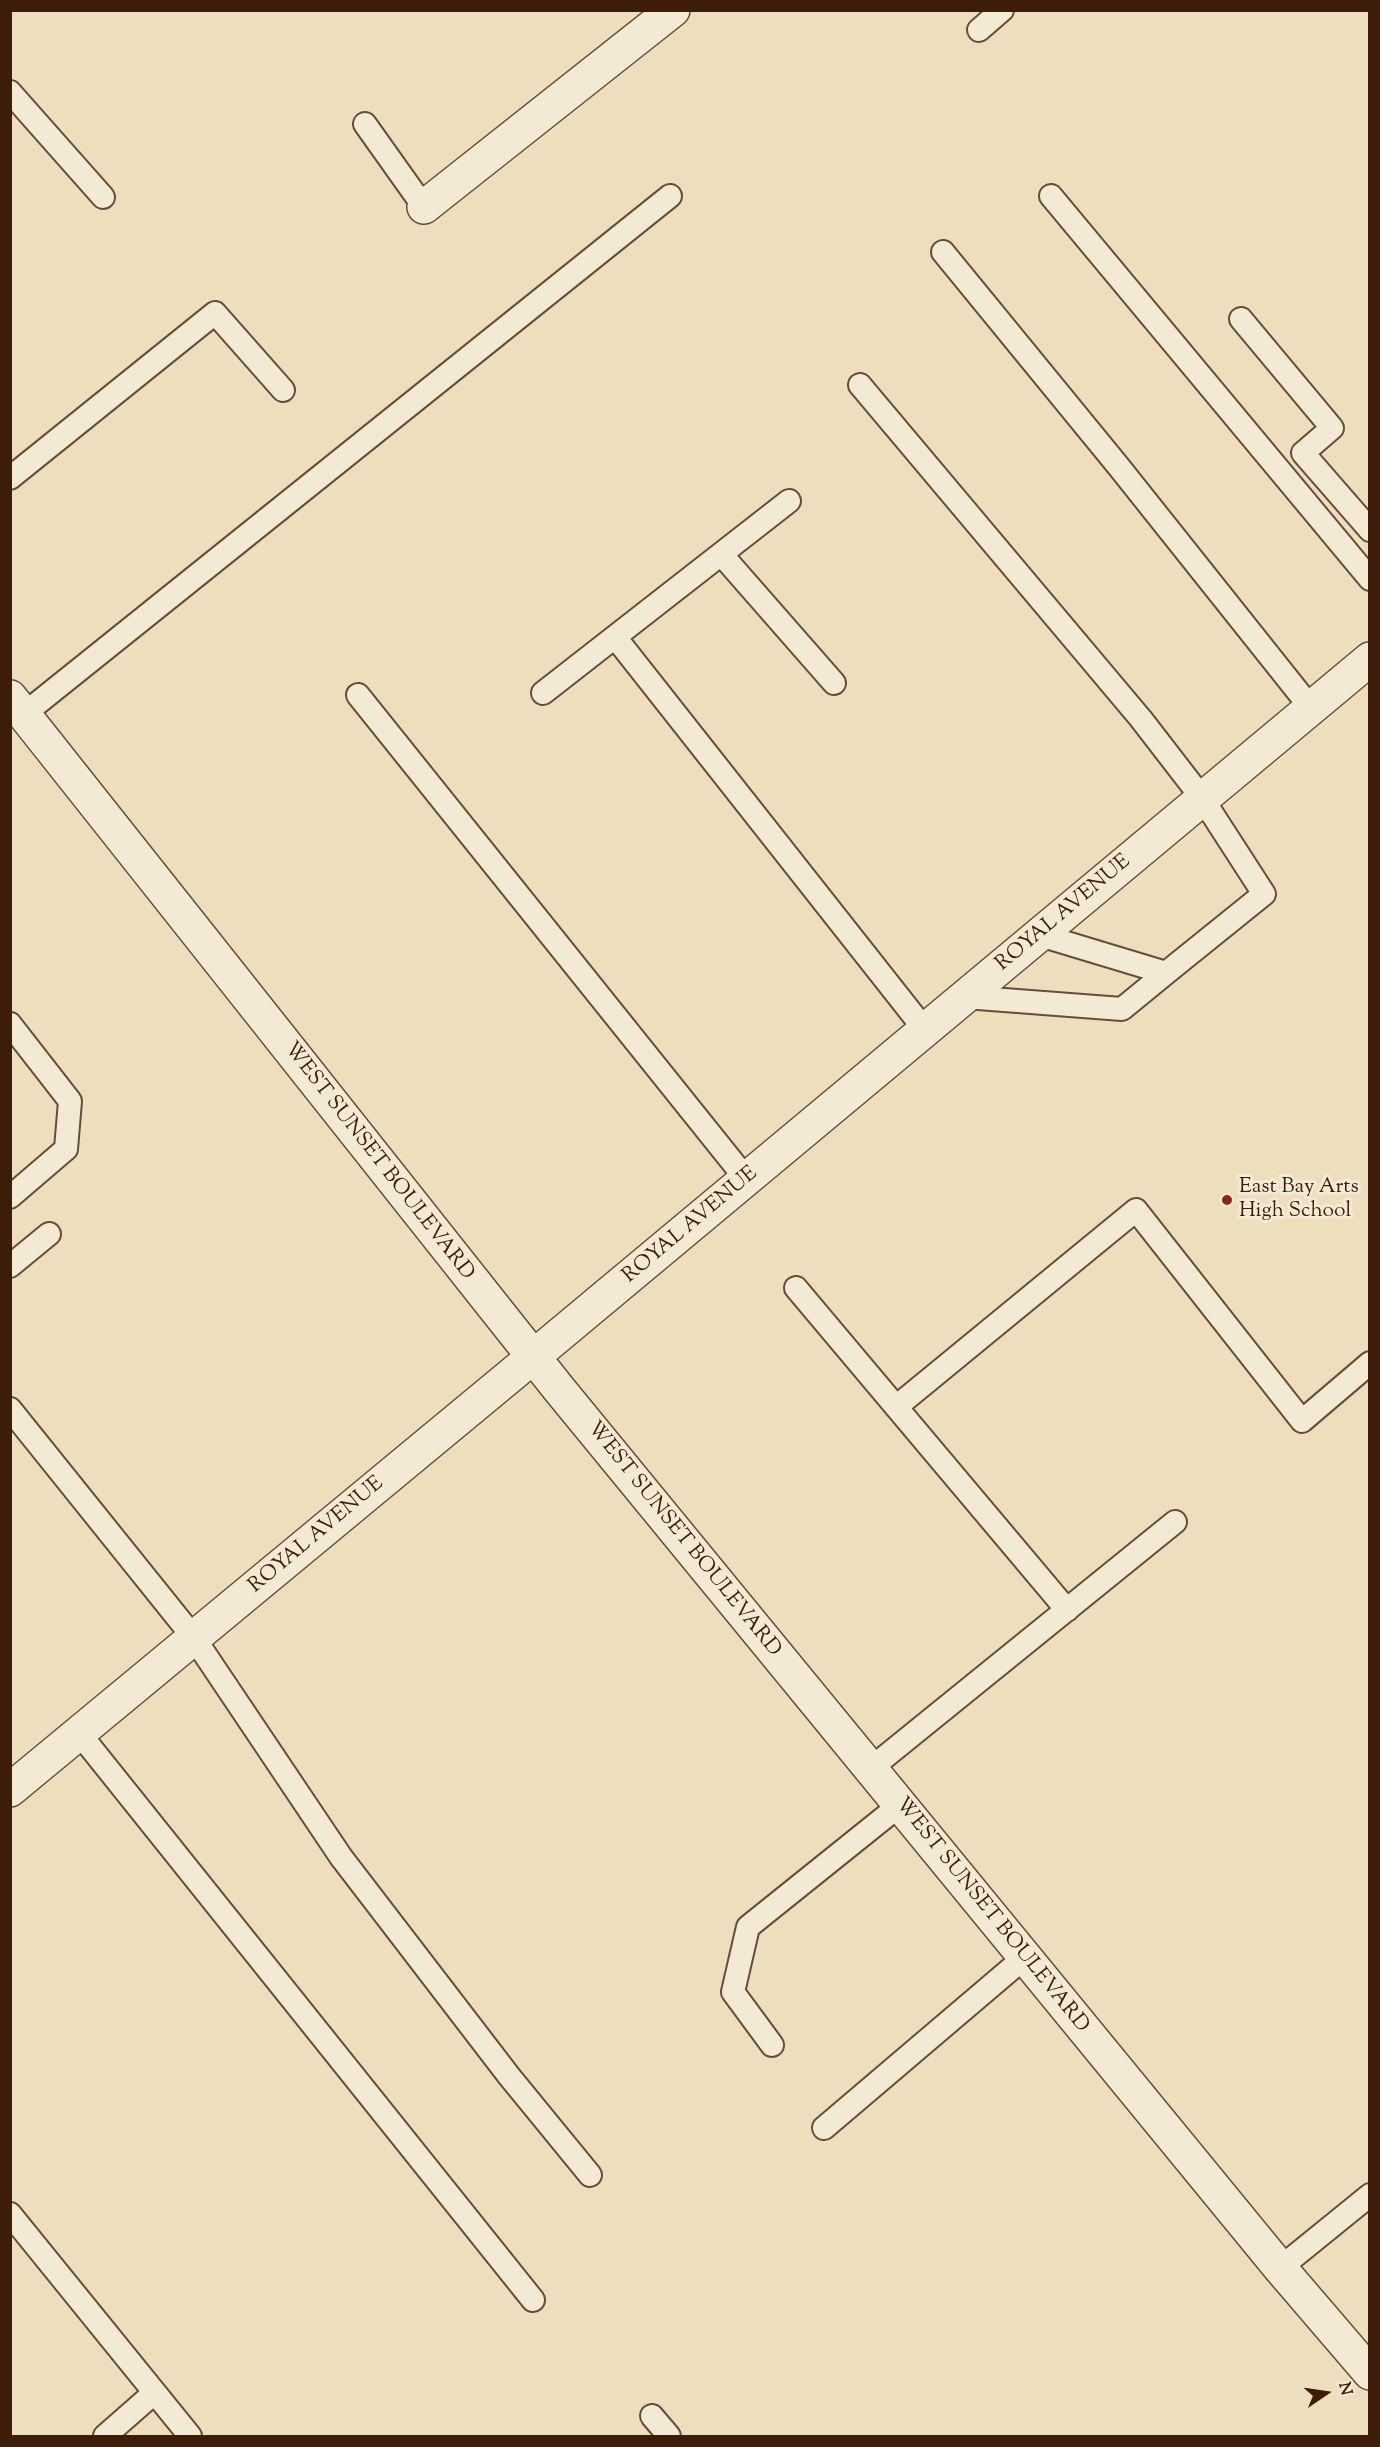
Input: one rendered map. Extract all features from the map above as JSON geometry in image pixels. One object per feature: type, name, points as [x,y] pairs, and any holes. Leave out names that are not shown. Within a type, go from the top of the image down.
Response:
[{"type":"street","points":[[424,207],[673,10]]},
{"type":"street","name":"ROYAL AVENUE","points":[[10,1790],[534,1358],[1370,659]]},
{"type":"street","name":"WEST SUNSET BOULEVARD","points":[[17,706],[534,1358],[1280,2268],[1370,2373]]},
{"type":"lane","points":[[979,30],[1002,10]]},
{"type":"lane","points":[[10,92],[103,197]]},
{"type":"lane","points":[[365,124],[424,207]]},
{"type":"lane","points":[[17,706],[670,196]]},
{"type":"lane","points":[[1052,196],[1370,579]]},
{"type":"lane","points":[[943,252],[1119,467],[1311,708]]},
{"type":"lane","points":[[10,478],[215,313],[283,390]]},
{"type":"lane","points":[[1241,319],[1332,428],[1303,453],[1370,530]]},
{"type":"lane","points":[[860,385],[1141,719],[1202,798],[1264,894],[1122,1009],[965,997]]},
{"type":"lane","points":[[543,693],[789,501]]},
{"type":"lane","points":[[721,554],[834,683]]},
{"type":"lane","points":[[615,637],[925,1030]]},
{"type":"lane","points":[[357,695],[747,1180]]},
{"type":"lane","points":[[1040,935],[1166,973]]},
{"type":"lane","points":[[10,1024],[70,1101],[66,1149],[10,1197]]},
{"type":"lane","points":[[896,1407],[1136,1210],[1302,1421],[1370,1363]]},
{"type":"lane","points":[[10,1266],[49,1234]]},
{"type":"lane","points":[[796,1288],[1067,1610]]},
{"type":"lane","points":[[10,1409],[194,1638],[341,1857],[509,2076],[590,2175]]},
{"type":"lane","points":[[870,1768],[1175,1522]]},
{"type":"lane","points":[[79,1733],[533,2300]]},
{"type":"lane","points":[[772,2045],[733,1992],[748,1927],[900,1805]]},
{"type":"lane","points":[[824,2128],[1025,1957]]},
{"type":"lane","points":[[1280,2268],[1370,2195]]},
{"type":"lane","points":[[10,2214],[190,2436]]},
{"type":"lane","points":[[105,2436],[154,2393]]},
{"type":"lane","points":[[652,2416],[669,2436]]},
{"type":"place","name":"East Bay Arts High School","points":[[1227,1200]]}]
